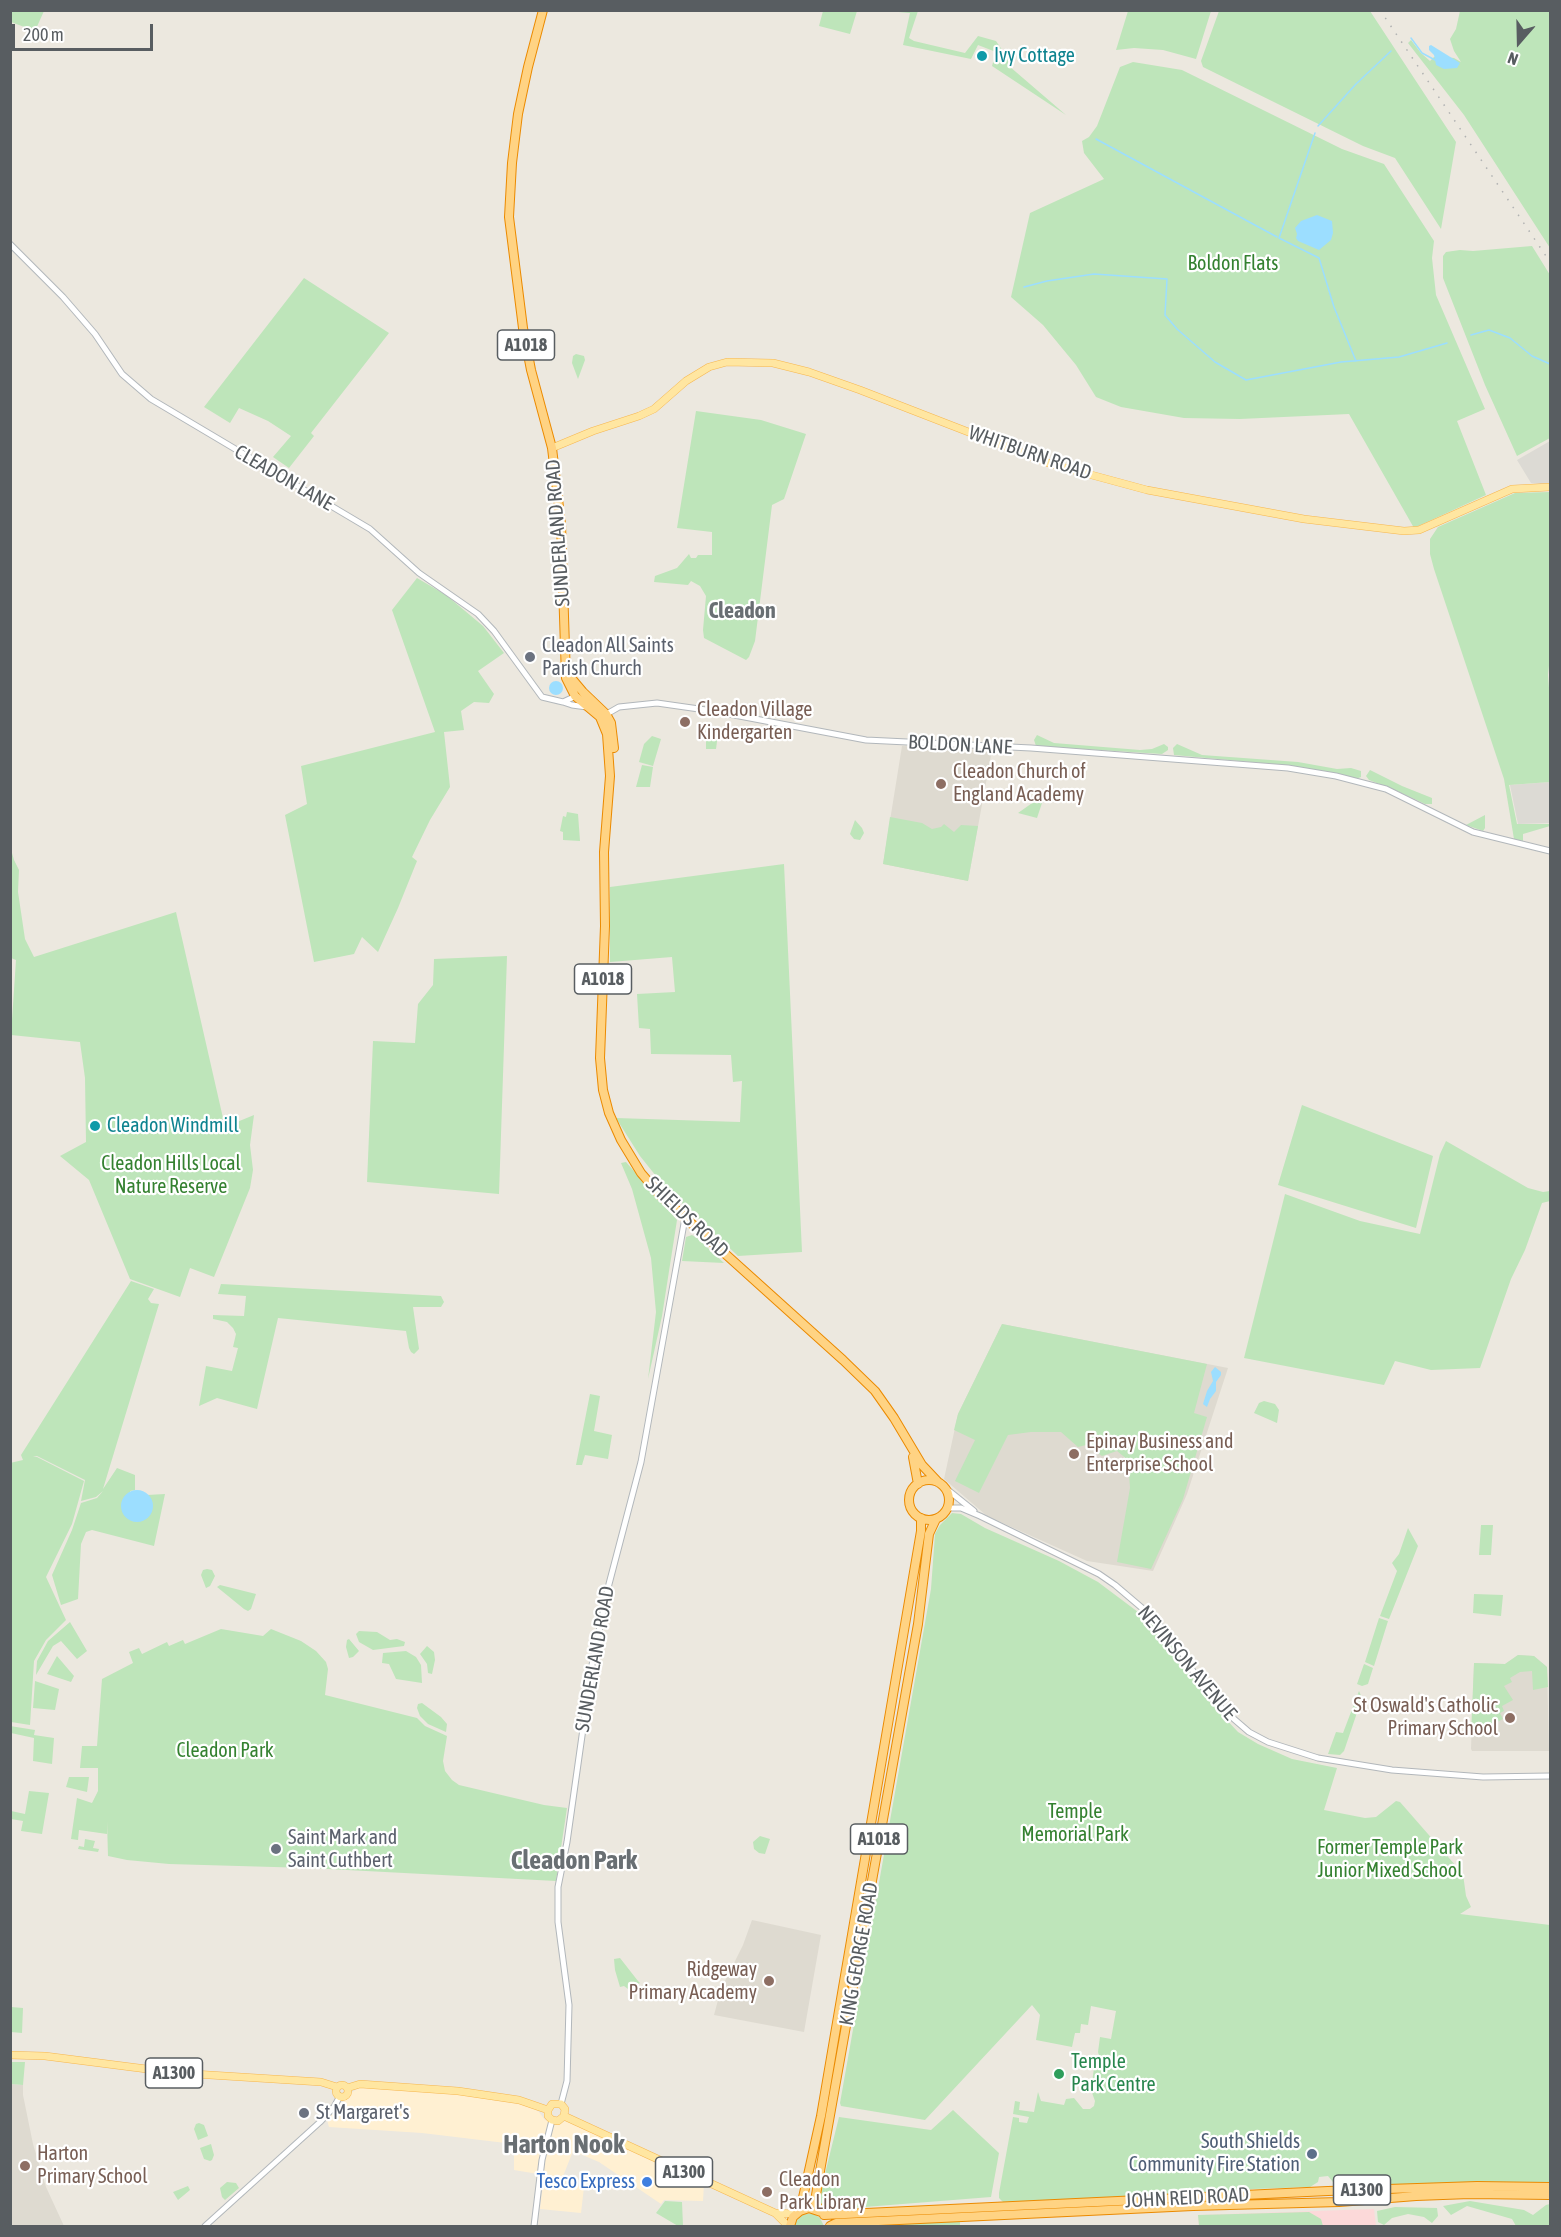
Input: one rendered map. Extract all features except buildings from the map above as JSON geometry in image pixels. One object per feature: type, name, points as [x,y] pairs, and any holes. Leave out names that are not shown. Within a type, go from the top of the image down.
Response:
[{"type":"highway","name":"SUNDERLAND ROAD","points":[[543,10],[518,114],[509,217],[531,370],[552,448],[561,524],[565,670],[567,683],[579,694]]},
{"type":"highway","name":"A1018","points":[[579,694],[589,708],[603,715]]},
{"type":"highway","name":"A1018","points":[[579,694],[603,715]]},
{"type":"highway","name":"SHIELDS ROAD","points":[[603,715],[607,734],[610,776],[604,852],[605,926],[600,1058],[603,1090],[609,1113],[630,1157],[661,1196],[843,1360],[874,1391],[894,1418],[912,1450],[940,1484]]},
{"type":"highway","name":"SHIELDS ROAD","points":[[912,1450],[918,1484]]},
{"type":"highway","points":[[918,1484],[927,1481],[940,1484]]},
{"type":"highway","name":"A1018","points":[[918,1484],[910,1496],[910,1503],[912,1509],[921,1518]]},
{"type":"highway","name":"A1018","points":[[940,1484],[949,1496],[948,1508]]},
{"type":"highway","points":[[921,1518],[936,1519],[948,1508]]},
{"type":"highway","name":"KING GEORGE ROAD","points":[[789,2226],[798,2212],[816,2139],[921,1531],[921,1518]]},
{"type":"highway","name":"KING GEORGE ROAD","points":[[822,2213],[815,2201],[918,1624],[929,1534],[936,1519]]},
{"type":"highway","points":[[881,1762],[892,1764]]},
{"type":"highway","points":[[857,1899],[868,1901]]},
{"type":"highway","points":[[851,1931],[862,1934]]},
{"type":"highway","points":[[828,2071],[838,2072]]},
{"type":"highway","name":"JOHN REID ROAD","points":[[798,2212],[809,2208],[822,2213],[1351,2190],[1477,2186],[1551,2187]]},
{"type":"highway","name":"JOHN REID ROAD","points":[[830,2226],[836,2223],[1329,2202],[1416,2196],[1551,2195]]},
{"type":"highway","points":[[822,2213],[830,2226]]},
{"type":"main road","name":"WHITBURN ROAD","points":[[552,448],[647,412],[667,399],[686,381],[709,367],[727,362],[773,363],[809,372],[860,390],[1051,464],[1147,490],[1304,519],[1404,531],[1419,530],[1512,489],[1551,487]]},
{"type":"main road","name":"A1300","points":[[10,2055],[45,2056],[178,2073],[321,2082],[337,2087]]},
{"type":"main road","points":[[347,2088],[346,2095],[340,2096],[336,2092],[337,2087],[342,2085],[347,2088],[360,2084],[458,2091],[519,2100],[548,2110]]},
{"type":"main road","points":[[552,2104],[561,2104],[565,2109],[564,2116],[560,2120],[552,2120],[548,2116],[548,2110],[552,2104]]},
{"type":"main road","name":"A1300","points":[[564,2116],[775,2213],[789,2226]]},
{"type":"main road","name":"A1300","points":[[775,2213],[798,2212]]},
{"type":"street","name":"CLEADON LANE","points":[[10,244],[63,297],[95,334],[122,374],[151,399],[370,529],[419,573],[478,614],[494,631],[540,695],[545,699],[589,708]]},
{"type":"street","points":[[563,702],[579,694]]},
{"type":"street","name":"BOLDON LANE","points":[[603,715],[619,706],[657,703],[713,711],[866,740],[983,745],[1319,773],[1371,785],[1397,794],[1473,832],[1551,851]]},
{"type":"street","name":"SUNDERLAND ROAD","points":[[561,2104],[567,2081],[569,2015],[568,1985],[558,1922],[558,1887],[567,1842],[594,1654],[609,1584],[643,1452],[661,1339],[685,1218]]},
{"type":"street","name":"NEVINSON AVENUE","points":[[940,1484],[980,1516]]},
{"type":"street","name":"NEVINSON AVENUE","points":[[948,1508],[961,1508],[980,1516],[1099,1574],[1125,1592],[1166,1632],[1202,1686],[1220,1707],[1249,1732],[1268,1742],[1318,1758],[1348,1761],[1392,1770],[1483,1777],[1551,1776]]},
{"type":"street","points":[[205,2226],[320,2122],[334,2107],[340,2096]]},
{"type":"street","points":[[534,2226],[542,2160],[552,2120]]},
{"type":"shaded area","points":[[1550,441],[1550,485],[1531,483],[1517,460]]},
{"type":"shaded area","name":"Cleadon Church of England Academy","points":[[902,746],[992,750],[968,881],[883,864]]},
{"type":"shaded area","points":[[1550,782],[1550,823],[1518,824],[1510,785]]},
{"type":"shaded area","name":"Epinay Business and Enterprise School","points":[[1002,1324],[1228,1368],[1187,1494],[1153,1571],[1087,1561],[987,1516],[944,1479],[958,1414]]},
{"type":"shaded area","name":"St Oswald's Catholic Primary School","points":[[1518,1655],[1534,1656],[1547,1667],[1549,1751],[1472,1751],[1474,1663],[1505,1664]]},
{"type":"shaded area","name":"Ridgeway Primary Academy","points":[[752,1920],[821,1935],[804,2032],[714,2015],[721,1989],[743,1945]]},
{"type":"shaded area","name":"Harton Primary School","points":[[11,2084],[23,2085],[33,2144],[46,2187],[64,2226],[11,2226]]},
{"type":"shaded area","points":[[360,2087],[453,2093],[514,2102],[531,2107],[545,2120],[557,2124],[566,2121],[704,2183],[703,2201],[664,2200],[661,2204],[599,2162],[573,2151],[560,2184],[584,2187],[581,2213],[540,2209],[544,2175],[514,2170],[514,2144],[422,2133],[329,2127],[327,2120],[351,2093]]},
{"type":"shaded area","points":[[1374,2209],[1376,2226],[1199,2226],[1198,2215]]},
{"type":"green space","points":[[10,11],[44,11],[35,31],[11,22]]},
{"type":"green space","points":[[823,11],[857,11],[850,34],[819,26]]},
{"type":"green space","points":[[887,11],[918,11],[909,38],[914,41],[965,53],[978,36],[996,41],[1007,57],[1009,66],[1066,115],[992,66],[996,52],[978,45],[971,59],[903,45],[910,13]]},
{"type":"green space","points":[[1128,11],[1211,11],[1196,59],[1163,50],[1134,48],[1116,50]]},
{"type":"green space","points":[[1219,11],[1370,11],[1456,142],[1441,229],[1395,158],[1363,146],[1203,67],[1201,61]]},
{"type":"green space","points":[[1460,11],[1550,11],[1550,248],[1464,115],[1408,43],[1411,40],[1430,61],[1434,57],[1444,57],[1454,58],[1461,62],[1450,39],[1456,29]]},
{"type":"green space","name":"Boldon Flats","points":[[1133,62],[1182,70],[1342,149],[1384,164],[1434,241],[1432,258],[1436,295],[1485,409],[1457,421],[1486,495],[1414,528],[1349,414],[1240,419],[1184,418],[1121,407],[1096,397],[1076,365],[1043,325],[1011,297],[1030,213],[1104,179],[1084,153],[1082,141],[1089,137],[1097,126],[1120,67]]},
{"type":"green space","points":[[1532,246],[1550,275],[1550,438],[1517,456],[1485,385],[1443,278],[1443,256],[1446,252],[1460,250]]},
{"type":"green space","points":[[304,278],[389,333],[311,433],[314,436],[289,468],[273,457],[291,436],[268,421],[239,408],[230,423],[204,407]]},
{"type":"green space","points":[[576,354],[584,356],[585,360],[578,379],[572,363],[573,356]]},
{"type":"green space","points":[[696,411],[761,420],[806,434],[784,499],[772,505],[755,641],[746,660],[704,638],[706,596],[700,586],[691,581],[688,585],[654,582],[655,576],[677,568],[689,554],[691,558],[696,558],[698,555],[712,555],[712,532],[677,528]]},
{"type":"green space","points":[[1550,492],[1548,675],[1550,782],[1509,785],[1517,824],[1550,824],[1550,826],[1523,834],[1523,841],[1514,839],[1504,779],[1434,569],[1430,554],[1430,539],[1438,527],[1515,493]]},
{"type":"green space","points":[[417,578],[446,595],[483,626],[504,653],[478,671],[494,694],[489,703],[474,702],[461,711],[464,730],[444,732],[450,787],[430,820],[412,857],[417,861],[378,952],[362,937],[354,954],[314,962],[285,815],[307,804],[301,766],[435,732],[392,610]]},
{"type":"green space","points":[[706,733],[718,734],[716,749],[706,749]]},
{"type":"green space","points":[[1037,735],[1054,743],[1140,750],[1152,749],[1164,744],[1168,750],[1162,754],[1036,746],[1034,740]]},
{"type":"green space","points":[[652,736],[661,739],[653,766],[639,762],[644,744]]},
{"type":"green space","points":[[1177,744],[1202,755],[1298,762],[1337,769],[1351,768],[1361,771],[1361,777],[1356,779],[1294,766],[1174,755],[1173,748]]},
{"type":"green space","points":[[642,765],[653,767],[650,787],[636,787]]},
{"type":"green space","points":[[1370,770],[1432,798],[1432,804],[1425,804],[1369,780],[1366,776]]},
{"type":"green space","points":[[1045,794],[1037,818],[1018,813]]},
{"type":"green space","points":[[567,812],[578,814],[580,841],[563,840],[563,832],[560,831],[563,816],[566,817]]},
{"type":"green space","points":[[1485,815],[1483,831],[1466,825]]},
{"type":"green space","points":[[890,817],[922,823],[932,829],[944,824],[954,832],[961,825],[978,826],[968,881],[883,864]]},
{"type":"green space","points":[[855,820],[864,833],[860,840],[854,839],[850,834]]},
{"type":"green space","name":"Cleadon Hills Local Nature Reserve","points":[[10,846],[19,870],[18,892],[25,939],[34,957],[176,912],[223,1118],[237,1122],[254,1115],[250,1145],[253,1170],[250,1188],[214,1277],[190,1268],[180,1297],[130,1279],[89,1180],[60,1156],[86,1142],[85,1078],[80,1042],[11,1035],[16,960],[11,958]]},
{"type":"green space","points":[[784,864],[802,1252],[738,1256],[664,1186],[640,1156],[616,1118],[740,1122],[742,1081],[733,1082],[731,1055],[651,1054],[650,1029],[639,1028],[637,994],[675,992],[672,957],[610,962],[610,887]]},
{"type":"green space","points":[[507,956],[499,1194],[367,1182],[373,1041],[415,1043],[418,1004],[433,985],[434,959]]},
{"type":"green space","points":[[1302,1105],[1433,1156],[1416,1228],[1278,1185]]},
{"type":"green space","points":[[1446,1141],[1528,1188],[1543,1192],[1550,1191],[1550,1201],[1542,1203],[1525,1250],[1511,1279],[1480,1368],[1431,1370],[1395,1361],[1384,1385],[1244,1358],[1285,1194],[1360,1221],[1420,1234],[1440,1154]]},
{"type":"green space","points":[[626,1162],[677,1220],[662,1316],[648,1379],[656,1312],[651,1258],[632,1189],[621,1163]]},
{"type":"green space","points":[[692,1235],[724,1263],[682,1261],[686,1237]]},
{"type":"green space","points":[[131,1281],[154,1289],[148,1299],[151,1303],[159,1304],[103,1489],[117,1468],[135,1475],[135,1490],[130,1491],[141,1521],[151,1512],[152,1504],[147,1495],[165,1494],[154,1546],[92,1530],[86,1532],[81,1544],[78,1599],[61,1605],[52,1575],[81,1503],[97,1498],[103,1491],[96,1497],[81,1501],[85,1480],[37,1456],[33,1457],[84,1481],[72,1524],[46,1577],[66,1620],[46,1640],[34,1661],[30,1725],[11,1722],[10,1463],[23,1460],[21,1455]]},
{"type":"green space","points":[[221,1284],[441,1296],[444,1302],[441,1307],[413,1307],[419,1349],[414,1354],[409,1348],[406,1331],[278,1318],[257,1409],[217,1398],[199,1406],[206,1366],[232,1371],[238,1348],[233,1347],[236,1334],[233,1328],[227,1322],[213,1319],[213,1315],[244,1316],[246,1296],[218,1294]]},
{"type":"green space","name":"Epinay Business and Enterprise School","points":[[1002,1324],[1207,1364],[1194,1413],[1207,1417],[1183,1499],[1151,1569],[1117,1562],[1130,1488],[1128,1460],[1117,1451],[1102,1456],[1086,1445],[1078,1447],[1061,1432],[1008,1435],[979,1493],[955,1481],[975,1440],[954,1430],[958,1414]]},
{"type":"green space","points":[[590,1394],[600,1396],[594,1431],[612,1435],[608,1459],[585,1455],[582,1465],[576,1465]]},
{"type":"green space","points":[[1264,1401],[1275,1404],[1279,1410],[1277,1423],[1254,1413],[1259,1403]]},
{"type":"green space","name":"Temple Memorial Park","points":[[952,1513],[961,1514],[985,1528],[1059,1561],[1098,1582],[1146,1618],[1173,1648],[1208,1700],[1238,1732],[1292,1759],[1337,1768],[1324,1810],[1365,1818],[1376,1817],[1396,1801],[1400,1802],[1463,1874],[1466,1896],[1471,1907],[1460,1914],[1550,1925],[1550,2184],[1509,2182],[1337,2187],[1328,2176],[1319,2177],[1318,2182],[1310,2187],[1253,2189],[1242,2191],[1242,2193],[1005,2204],[999,2198],[999,2193],[1013,2117],[1019,2118],[1019,2122],[1027,2123],[1029,2117],[1013,2114],[1015,2101],[1020,2102],[1019,2110],[1034,2112],[1038,2092],[1041,2101],[1064,2105],[1066,2099],[1074,2098],[1083,2109],[1090,2109],[1094,2106],[1095,2101],[1091,2090],[1094,2068],[1096,2063],[1105,2062],[1106,2059],[1099,2056],[1100,2037],[1111,2039],[1116,2011],[1091,2006],[1088,2025],[1081,2024],[1080,2033],[1075,2033],[1072,2047],[1036,2040],[1040,2015],[1032,2005],[925,2120],[841,2106],[931,1589],[935,1534]]},
{"type":"green space","points":[[1481,1525],[1493,1525],[1491,1555],[1479,1555]]},
{"type":"green space","points":[[1408,1528],[1418,1546],[1389,1619],[1380,1616],[1397,1571],[1392,1563],[1399,1554]]},
{"type":"green space","points":[[203,1570],[212,1570],[215,1576],[210,1586],[206,1588],[201,1575]]},
{"type":"green space","points":[[220,1585],[256,1594],[251,1609],[248,1611],[244,1609],[217,1587]]},
{"type":"green space","points":[[1474,1594],[1503,1595],[1501,1616],[1473,1613]]},
{"type":"green space","points":[[1379,1618],[1388,1621],[1374,1666],[1365,1662]]},
{"type":"green space","points":[[70,1622],[87,1651],[77,1659],[61,1641],[53,1646],[36,1675],[37,1661],[48,1641]]},
{"type":"green space","name":"Cleadon Park","points":[[221,1629],[263,1636],[271,1629],[301,1641],[316,1651],[326,1662],[328,1669],[325,1695],[417,1718],[425,1726],[447,1736],[443,1761],[445,1771],[459,1785],[544,1805],[567,1808],[556,1881],[309,1868],[169,1864],[127,1860],[108,1856],[107,1821],[107,1834],[79,1830],[78,1840],[71,1839],[77,1798],[92,1803],[98,1791],[98,1768],[80,1768],[82,1746],[97,1746],[102,1679],[133,1663],[129,1652],[139,1648],[142,1654],[167,1642],[169,1646],[183,1640],[185,1644]]},
{"type":"green space","points":[[359,1631],[377,1632],[390,1640],[397,1639],[405,1642],[404,1646],[373,1650],[359,1642],[356,1634]]},
{"type":"green space","points":[[349,1639],[359,1651],[349,1658],[346,1647]]},
{"type":"green space","points":[[427,1646],[434,1652],[432,1674],[428,1673],[427,1664],[420,1654]]},
{"type":"green space","points":[[406,1651],[416,1657],[421,1665],[422,1683],[396,1679],[389,1664],[382,1663],[383,1653]]},
{"type":"green space","points":[[1518,1655],[1534,1656],[1547,1667],[1548,1687],[1533,1690],[1532,1671],[1520,1672],[1510,1678],[1512,1682],[1504,1686],[1513,1700],[1502,1706],[1504,1711],[1500,1713],[1503,1719],[1471,1735],[1474,1663],[1505,1664]]},
{"type":"green space","points":[[57,1656],[74,1676],[71,1682],[47,1674]]},
{"type":"green space","points":[[1364,1664],[1373,1668],[1368,1684],[1362,1686],[1357,1684]]},
{"type":"green space","points":[[35,1681],[59,1689],[55,1710],[33,1708]]},
{"type":"green space","points":[[1359,1691],[1362,1698],[1344,1751],[1340,1755],[1328,1754],[1336,1732],[1343,1733]]},
{"type":"green space","points":[[422,1703],[447,1724],[446,1732],[428,1724],[420,1716],[417,1708],[418,1704]]},
{"type":"green space","points":[[10,1726],[35,1730],[34,1735],[54,1738],[52,1764],[33,1761],[34,1738],[11,1733]]},
{"type":"green space","points":[[69,1777],[89,1777],[87,1792],[66,1787]]},
{"type":"green space","points":[[29,1791],[49,1793],[42,1834],[21,1831],[23,1821],[11,1819],[11,1811],[25,1814]]},
{"type":"green space","points":[[760,1836],[770,1839],[765,1854],[754,1849],[753,1842]]},
{"type":"green space","points":[[85,1839],[95,1841],[93,1848],[99,1849],[98,1852],[78,1849],[79,1846],[84,1847]]},
{"type":"green space","points":[[620,1958],[640,1983],[628,1989],[624,1986],[620,1987],[615,1970],[614,1959]]},
{"type":"green space","points":[[11,2007],[23,2008],[22,2033],[11,2032]]},
{"type":"green space","points":[[11,2062],[25,2062],[23,2085],[11,2084]]},
{"type":"green space","points":[[953,2110],[999,2153],[991,2197],[827,2210],[820,2204],[820,2194],[839,2117],[931,2130]]},
{"type":"green space","points":[[199,2123],[204,2125],[208,2136],[198,2140],[194,2129]]},
{"type":"green space","points":[[211,2144],[214,2155],[210,2161],[204,2159],[200,2148]]},
{"type":"green space","points":[[227,2182],[236,2183],[239,2188],[225,2200],[220,2188]]},
{"type":"green space","points":[[188,2186],[190,2190],[178,2200],[173,2192]]},
{"type":"green space","points":[[665,2201],[682,2202],[683,2226],[678,2226],[656,2213]]},
{"type":"green space","points":[[1470,2201],[1524,2210],[1533,2215],[1550,2204],[1550,2226],[1516,2226],[1512,2219],[1467,2206],[1451,2215],[1443,2206]]},
{"type":"green space","points":[[1395,2207],[1437,2208],[1438,2216],[1432,2223],[1424,2217],[1408,2214],[1392,2218],[1384,2225],[1378,2222],[1377,2211]]},
{"type":"green space","points":[[1309,2212],[1321,2219],[1323,2226],[1199,2226],[1198,2215]]},
{"type":"green space","points":[[812,2213],[820,2218],[824,2226],[794,2226],[802,2215]]},
{"type":"green space","points":[[960,2221],[960,2226],[863,2226]]},
{"type":"water","points":[[1431,45],[1460,63],[1457,68],[1444,69],[1436,65],[1434,55],[1429,50]]},
{"type":"water","points":[[1317,215],[1332,221],[1333,233],[1331,240],[1319,250],[1298,241],[1295,228],[1301,221]]},
{"type":"water","points":[[553,681],[559,681],[563,688],[559,695],[553,695],[549,691],[549,685]]},
{"type":"water","points":[[1215,1367],[1221,1375],[1216,1382],[1216,1391],[1207,1407],[1203,1404],[1213,1381],[1211,1372]]},
{"type":"water","points":[[137,1490],[148,1495],[153,1506],[148,1517],[137,1522],[126,1517],[121,1506],[126,1495]]},
{"type":"waterway","points":[[1411,38],[1422,53],[1435,60]]},
{"type":"waterway","points":[[1318,126],[1356,84],[1391,51]]},
{"type":"waterway","points":[[1315,133],[1279,238],[1319,258],[1334,307],[1356,361]]},
{"type":"waterway","points":[[1096,139],[1277,237]]},
{"type":"waterway","points":[[1024,287],[1094,274],[1167,279],[1165,315],[1177,329],[1215,362],[1246,380],[1341,362],[1399,357],[1447,343]]},
{"type":"waterway","points":[[1471,335],[1489,330],[1510,338],[1532,356],[1550,364]]},
{"type":"railway","points":[[1380,10],[1550,262]]},
{"type":"place","name":"Ivy Cottage","points":[[982,56]]},
{"type":"place","name":"Cleadon All Saints Parish Church","points":[[530,657]]},
{"type":"place","name":"Cleadon Village Kindergarten","points":[[685,722]]},
{"type":"place","name":"Cleadon Church of England Academy","points":[[941,784]]},
{"type":"place","name":"Cleadon Windmill","points":[[95,1126]]},
{"type":"place","name":"Epinay Business and Enterprise School","points":[[1074,1454]]},
{"type":"place","name":"St Oswald's Catholic Primary School","points":[[1510,1718]]},
{"type":"place","name":"Saint Mark and Saint Cuthbert","points":[[276,1849]]},
{"type":"place","name":"Ridgeway Primary Academy","points":[[769,1981]]},
{"type":"place","name":"Temple Park Centre","points":[[1059,2074]]},
{"type":"place","name":"St Margaret's","points":[[304,2113]]},
{"type":"place","name":"South Shields Community Fire Station","points":[[1312,2154]]},
{"type":"place","name":"Harton Primary School","points":[[25,2166]]},
{"type":"place","name":"Tesco Express","points":[[647,2182]]},
{"type":"place","name":"Cleadon Park Library","points":[[767,2192]]},
{"type":"district","name":"Cleadon","points":[[742,611]]},
{"type":"district","name":"Cleadon Park","points":[[574,1861]]},
{"type":"district","name":"Harton Nook","points":[[564,2145]]},
{"type":"park label","name":"Former Temple Park Junior Mixed School","points":[[1390,1860]]}]
